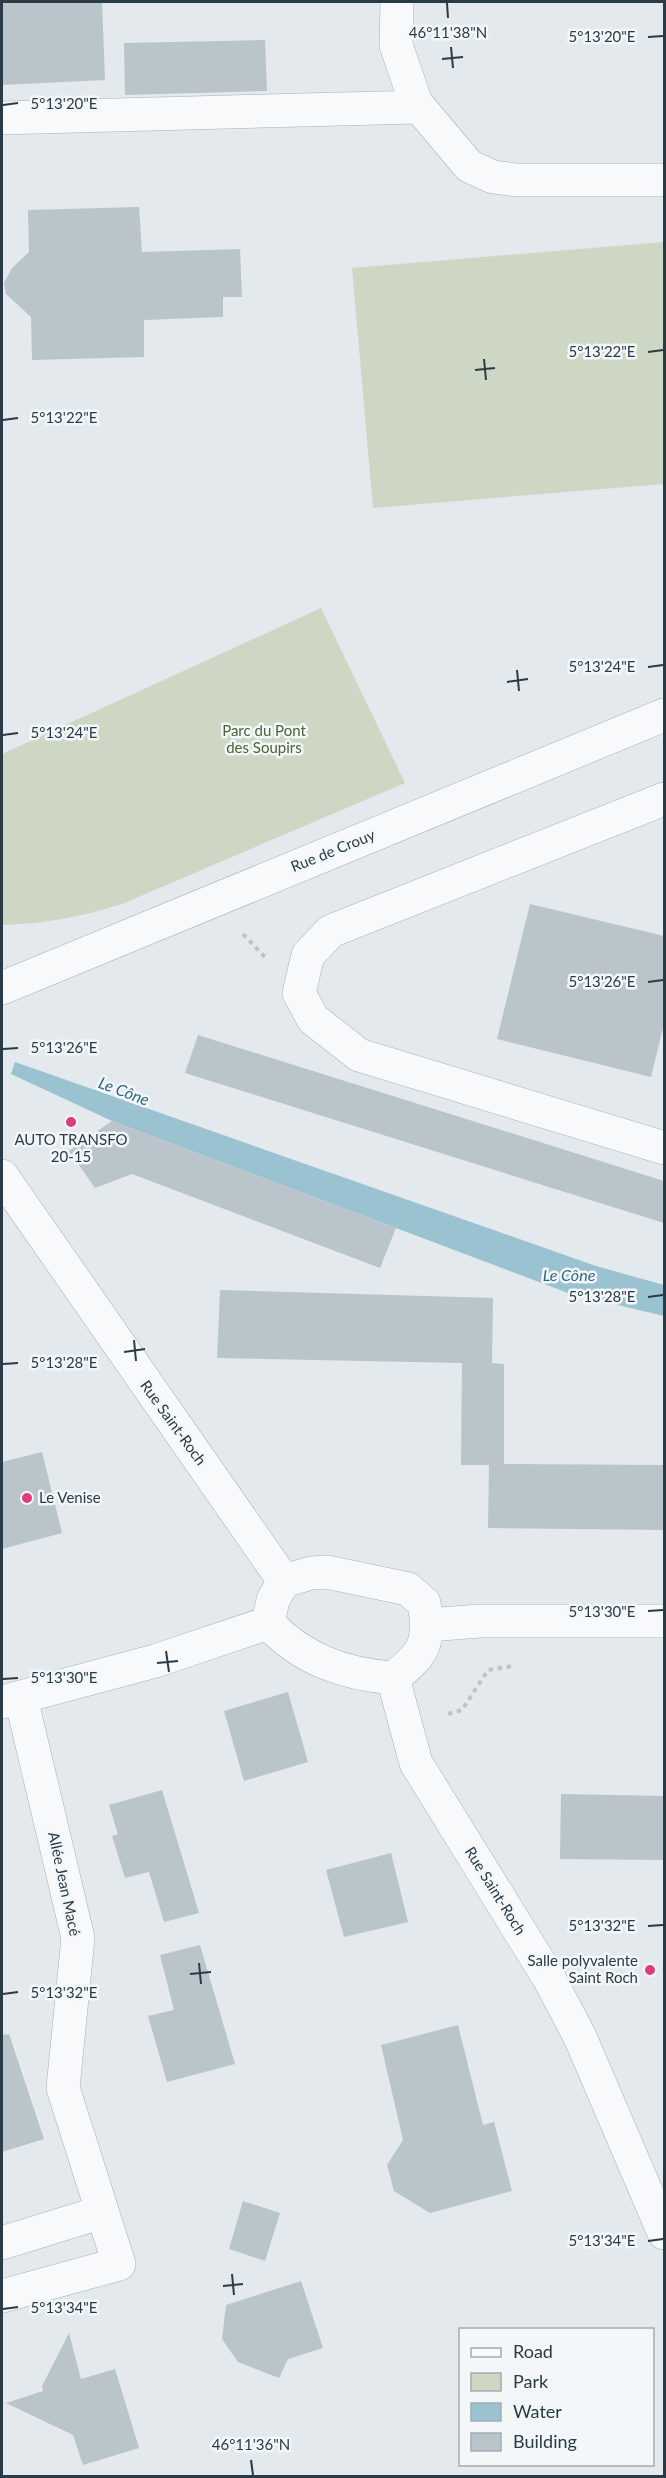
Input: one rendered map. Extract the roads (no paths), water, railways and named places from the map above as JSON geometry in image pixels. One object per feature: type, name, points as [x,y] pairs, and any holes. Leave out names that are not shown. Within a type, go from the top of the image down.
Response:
[{"type":"street","points":[[397,2],[396,45],[418,106],[470,166],[493,177],[517,180],[664,180]]},
{"type":"street","points":[[2,118],[418,106]]},
{"type":"street","name":"Rue de Crouy","points":[[2,988],[664,715]]},
{"type":"street","points":[[664,799],[331,931],[308,955],[299,993],[313,1019],[359,1055],[664,1148]]},
{"type":"street","name":"Rue Saint-Roch","points":[[2,1176],[284,1581]]},
{"type":"street","points":[[311,1572],[327,1572],[408,1589],[424,1603],[428,1637],[416,1660],[393,1678],[357,1675],[324,1663],[285,1641],[268,1623],[273,1600],[284,1581],[311,1572]]},
{"type":"street","points":[[428,1625],[480,1621],[664,1621]]},
{"type":"street","points":[[11,1700],[155,1662],[268,1623]]},
{"type":"street","name":"Rue Saint-Roch","points":[[393,1678],[416,1763],[550,1980],[580,2037],[664,2233]]},
{"type":"street","name":"Allée Jean Macé","points":[[2,2296],[119,2264],[63,2088],[78,1938],[11,1700]]},
{"type":"street","points":[[2,2243],[102,2212]]},
{"type":"water","name":"Le Cône","points":[[15,1062],[596,1266],[664,1285],[664,1316],[568,1293],[112,1121],[11,1074]]},
{"type":"place","name":"AUTO TRANSFO 20-15","points":[[71,1122]]},
{"type":"place","name":"Le Venise","points":[[27,1498]]},
{"type":"place","name":"Salle polyvalente Saint Roch","points":[[650,1970]]},
{"type":"park label","name":"Parc du Pont des Soupirs","points":[[264,740]]}]
